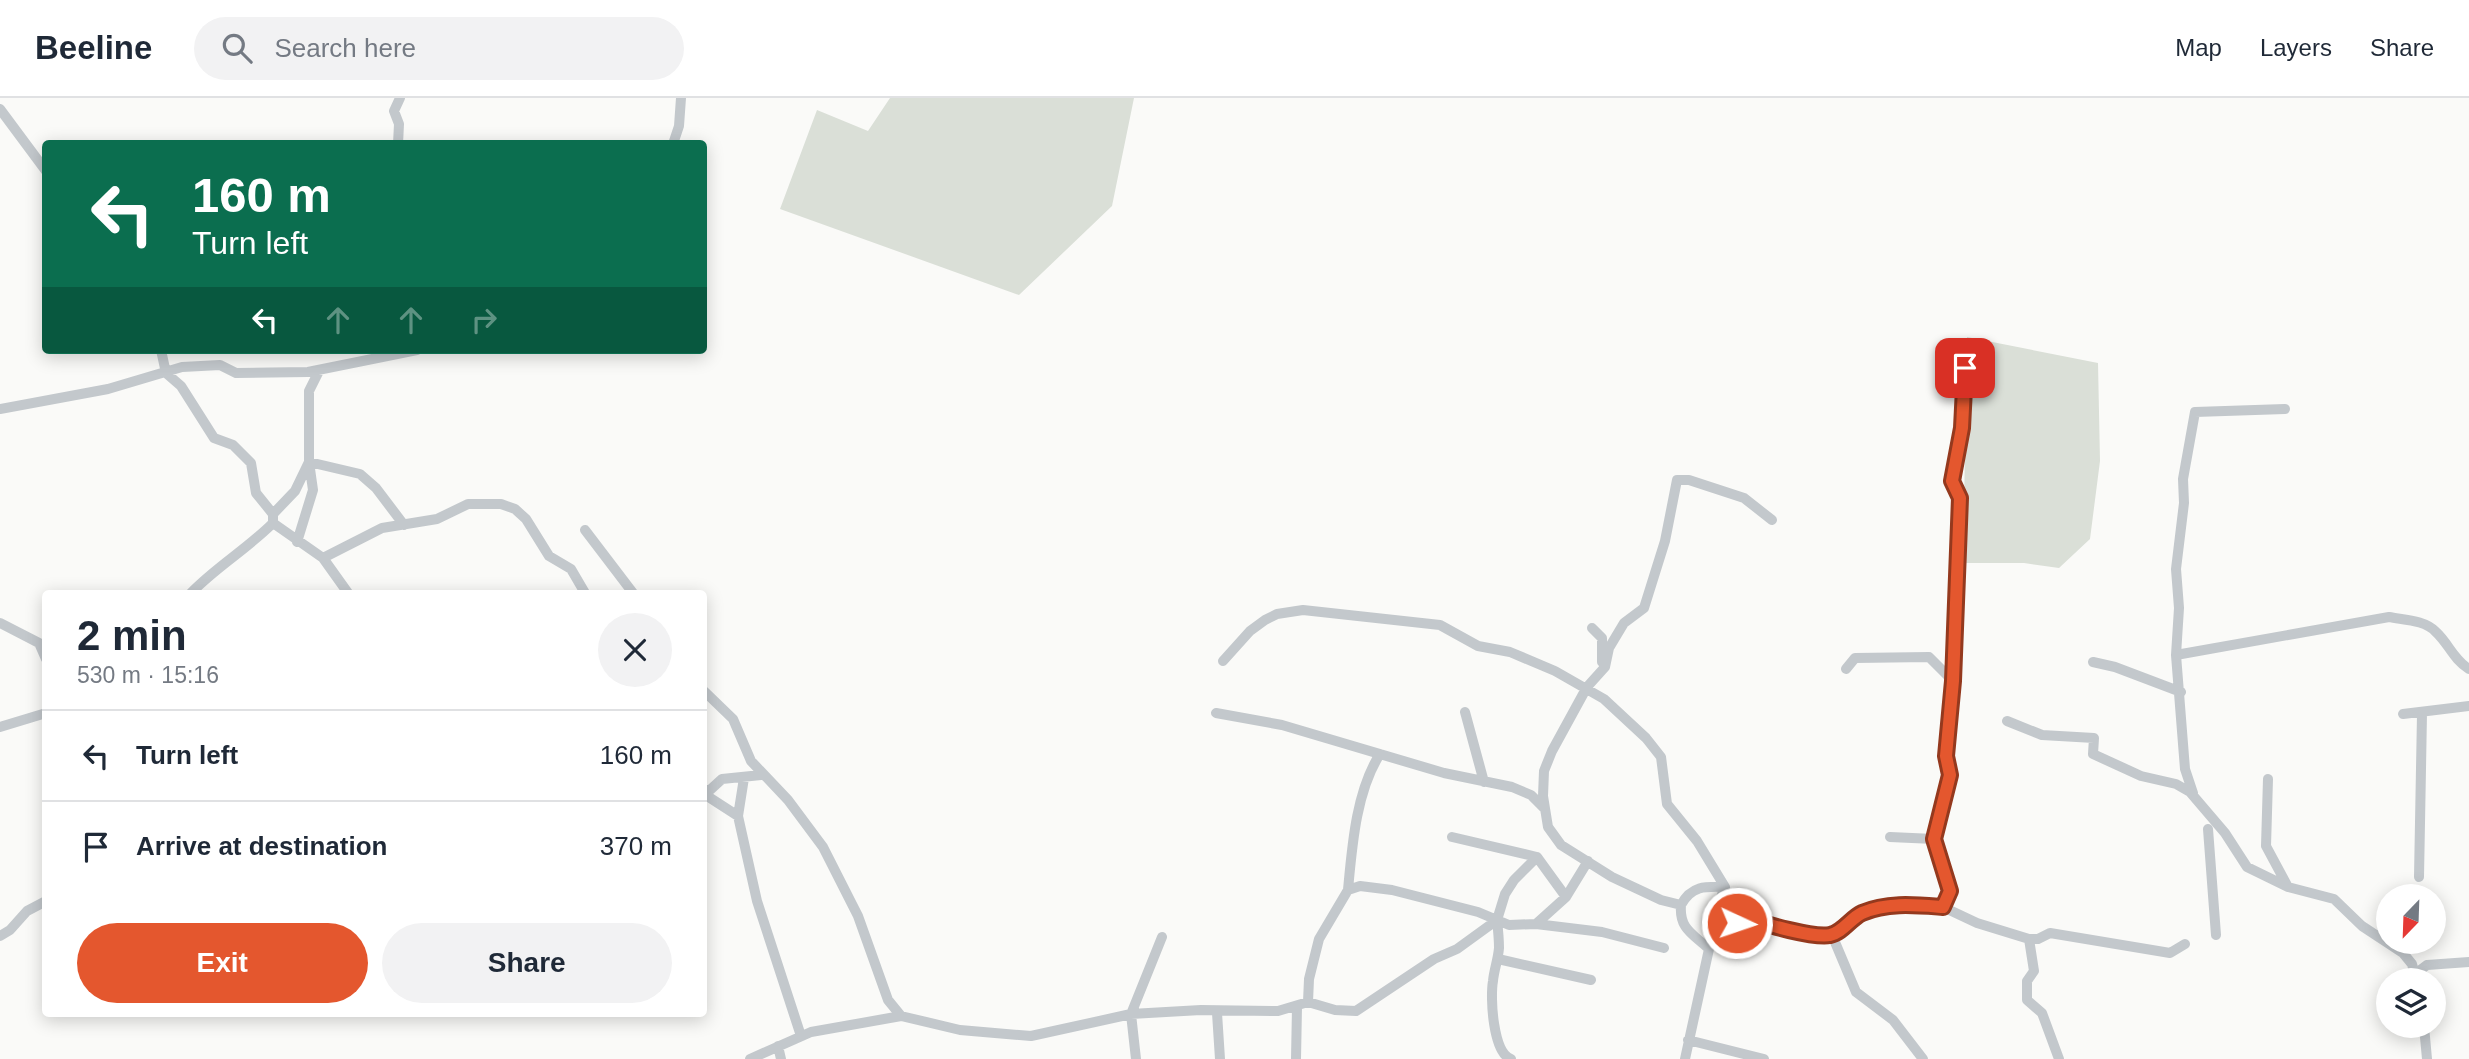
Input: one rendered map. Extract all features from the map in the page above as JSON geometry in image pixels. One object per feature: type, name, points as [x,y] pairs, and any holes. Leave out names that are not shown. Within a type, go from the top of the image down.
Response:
[{"type":"street","points":[[398,140],[399,124],[394,111],[400,98]]},
{"type":"street","points":[[674,140],[679,127],[681,98]]},
{"type":"street","points":[[0,109],[42,166]]},
{"type":"street","points":[[162,354],[166,373],[181,386],[214,438],[233,445],[251,463],[256,493],[273,519],[297,542],[323,558],[346,590]]},
{"type":"street","points":[[0,409],[108,389],[182,367],[220,365],[236,373],[319,371],[398,354]]},
{"type":"street","points":[[1943,907],[1950,891],[1934,839],[1950,775],[1946,756],[1953,681],[1960,498],[1952,481],[1962,428],[1966,358]]},
{"type":"street","points":[[297,542],[313,490],[309,462],[309,391],[319,371]]},
{"type":"street","points":[[2196,800],[2185,769],[2176,655],[2179,608],[2176,569],[2184,503],[2183,479],[2195,412],[2285,409]]},
{"type":"street","points":[[194,590],[214,569],[254,541],[295,491],[309,462]]},
{"type":"street","points":[[309,462],[360,474],[376,488],[404,524]]},
{"type":"street","points":[[1681,905],[1661,901],[1612,877],[1561,845],[1548,827],[1544,771],[1587,687],[1605,667],[1609,648],[1624,622],[1644,608],[1665,541],[1677,480],[1689,480],[1744,498],[1772,520]]},
{"type":"street","points":[[323,558],[382,528],[437,519],[468,504],[501,504],[515,509],[526,519],[549,556],[571,569],[583,590]]},
{"type":"street","points":[[585,530],[631,590]]},
{"type":"street","points":[[1223,661],[1250,631],[1265,620],[1290,610],[1440,625],[1478,646],[1521,656],[1587,687],[1646,737],[1661,757],[1667,804],[1702,849],[1725,887]]},
{"type":"street","points":[[2176,655],[2389,617],[2423,623],[2436,632],[2450,654],[2469,669]]},
{"type":"street","points":[[0,623],[39,643],[42,650]]},
{"type":"street","points":[[1592,628],[1601,638],[1600,660],[1605,667]]},
{"type":"street","points":[[1846,669],[1855,658],[1921,656],[1937,663],[1953,681]]},
{"type":"street","points":[[2093,662],[2181,692]]},
{"type":"street","points":[[707,694],[733,719],[742,744],[761,775],[788,800],[823,848],[858,916],[888,1000],[901,1016]]},
{"type":"street","points":[[2403,714],[2421,714],[2469,706]]},
{"type":"street","points":[[1465,712],[1484,782]]},
{"type":"street","points":[[0,727],[42,713]]},
{"type":"street","points":[[1216,713],[1282,725],[1531,795],[1545,810]]},
{"type":"street","points":[[2419,877],[2421,714]]},
{"type":"street","points":[[2007,721],[2042,735],[2094,738],[2093,754],[2141,776],[2176,784],[2196,800],[2225,833],[2242,863],[2254,872],[2288,887],[2334,899],[2362,926],[2403,953],[2413,968]]},
{"type":"street","points":[[1308,1002],[1309,979],[1319,939],[1348,890],[1360,811],[1374,764],[1380,754]]},
{"type":"street","points":[[707,791],[722,779],[761,775]]},
{"type":"street","points":[[744,778],[738,816],[773,958],[801,1036]]},
{"type":"street","points":[[2268,779],[2266,846],[2288,887]]},
{"type":"street","points":[[707,794],[738,816]]},
{"type":"street","points":[[2208,830],[2216,935]]},
{"type":"street","points":[[1452,837],[1537,857],[1566,897]]},
{"type":"street","points":[[1890,837],[1934,839]]},
{"type":"street","points":[[1511,1059],[1506,1057],[1500,1048],[1495,1034],[1492,983],[1498,959],[1497,920],[1510,887],[1523,868],[1537,857]]},
{"type":"street","points":[[1536,924],[1566,897],[1588,860]]},
{"type":"street","points":[[1348,890],[1360,887],[1392,890],[1509,925],[1536,924],[1602,932],[1664,948]]},
{"type":"street","points":[[1685,1059],[1709,949],[1684,928],[1680,918],[1681,905],[1688,892],[1725,887]]},
{"type":"street","points":[[1725,887],[1716,910],[1737,923],[1751,917],[1761,924],[1806,934],[1832,935],[1861,913],[1902,904],[1943,907],[1977,923],[2029,939],[2038,939],[2050,933],[2170,953],[2185,944]]},
{"type":"street","points":[[0,936],[10,930],[27,911],[42,903]]},
{"type":"street","points":[[750,1059],[801,1036],[829,1028],[901,1016],[960,1030],[1031,1036],[1131,1014],[1201,1010],[1217,1013],[1278,1011],[1308,1002],[1335,1010],[1356,1011],[1433,959],[1457,949],[1497,920]]},
{"type":"street","points":[[1832,935],[1856,992],[1894,1020],[1923,1059]]},
{"type":"street","points":[[1136,1059],[1131,1014],[1162,937]]},
{"type":"street","points":[[2029,939],[2034,971],[2027,981],[2027,1000],[2042,1013],[2059,1059]]},
{"type":"street","points":[[1498,959],[1591,980]]},
{"type":"street","points":[[2424,968],[2427,965],[2469,962]]},
{"type":"street","points":[[1296,1059],[1297,1007]]},
{"type":"street","points":[[1217,1013],[1220,1059]]},
{"type":"street","points":[[2425,1038],[2427,1059]]},
{"type":"street","points":[[1688,1040],[1764,1059]]},
{"type":"street","points":[[778,1046],[781,1059]]},
{"type":"street","points":[[1496,1059],[1500,1048]]},
{"type":"shaded area","points":[[890,98],[1134,98],[1112,206],[1019,295],[780,209],[817,110],[868,131]]},
{"type":"shaded area","points":[[1967,337],[2098,363],[2100,461],[2090,539],[2059,568],[2024,563],[1963,563]]},
{"type":"route","points":[[1737,923],[1751,917],[1761,924],[1806,934],[1832,935],[1861,913],[1902,904],[1943,907],[1950,891],[1934,839],[1950,775],[1946,756],[1948,708],[1953,681],[1960,498],[1952,481],[1962,428],[1965,368]]}]
